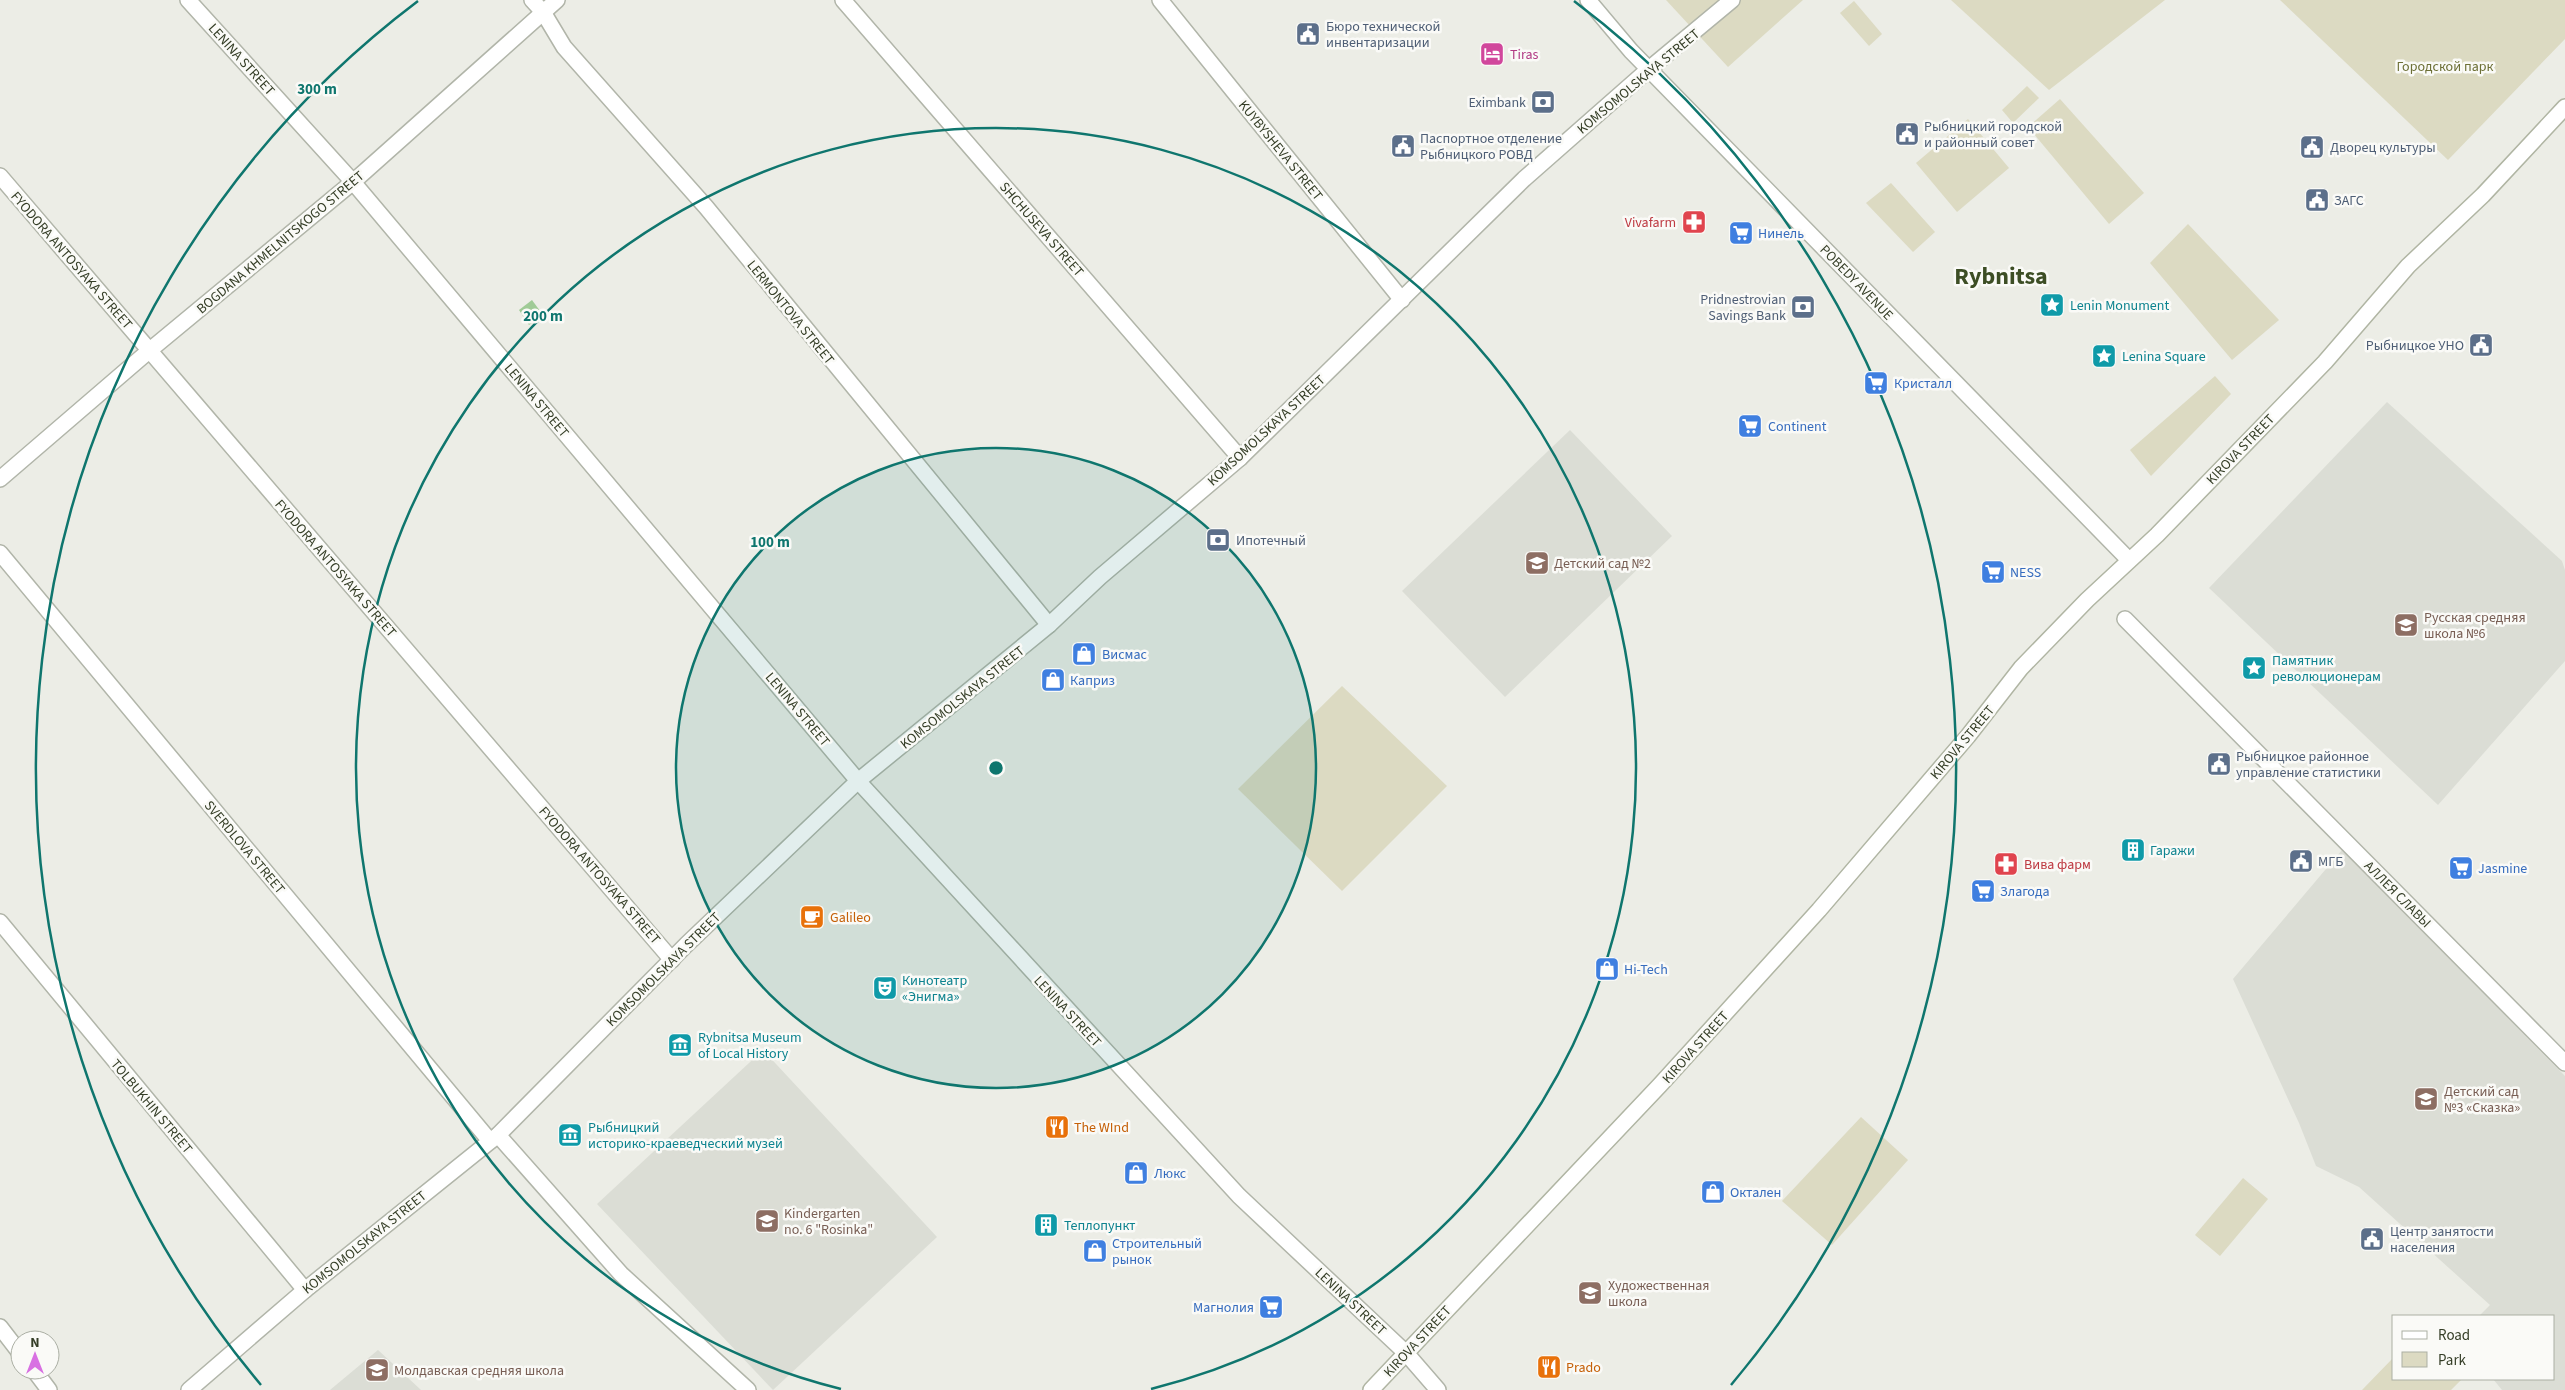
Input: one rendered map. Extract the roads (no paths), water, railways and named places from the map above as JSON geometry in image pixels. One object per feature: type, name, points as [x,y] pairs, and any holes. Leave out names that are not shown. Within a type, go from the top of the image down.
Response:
[{"type":"street","name":"LENINA STREET","points":[[188,0],[353,182],[858,781],[1239,1196],[1406,1353],[1438,1390]]},
{"type":"street","name":"LERMONTOVA STREET","points":[[532,0],[543,12],[564,47],[706,207],[1049,625]]},
{"type":"street","name":"BOGDANA KHMELNITSKOGO STREET","points":[[0,479],[150,350],[353,182],[557,0]]},
{"type":"street","name":"SHCHUSEVA STREET","points":[[843,0],[1240,458]]},
{"type":"street","name":"KUYBYSHEVA STREET","points":[[1160,0],[1402,300]]},
{"type":"street","name":"POBEDY AVENUE","points":[[1588,0],[1649,69],[2129,560]]},
{"type":"street","name":"KOMSOMOLSKAYA STREET","points":[[189,1390],[305,1290],[494,1138],[672,960],[858,781],[1049,625],[1100,577],[1240,458],[1524,179],[1649,69],[1732,0]]},
{"type":"street","name":"KIROVA STREET","points":[[1371,1390],[1673,1071],[1820,910],[1968,736],[2021,668],[2129,560],[2157,535],[2325,362],[2408,266],[2478,199],[2565,107]]},
{"type":"street","name":"FYODORA ANTOSYAKA STREET","points":[[0,176],[672,960]]},
{"type":"street","name":"SVERDLOVA STREET","points":[[0,553],[494,1138],[621,1274],[748,1390]]},
{"type":"street","name":"АЛЛЕЯ СЛАВЫ","points":[[2125,619],[2565,1063]]},
{"type":"street","name":"TOLBUKHIN STREET","points":[[0,922],[305,1290]]},
{"type":"street","points":[[0,1327],[10,1340]]},
{"type":"street","points":[[42,1380],[50,1390]]},
{"type":"place","name":"Бюро технической инвентаризации","points":[[1308,34]]},
{"type":"place","name":"Tiras","points":[[1492,54]]},
{"type":"place","name":"Eximbank","points":[[1543,102]]},
{"type":"place","name":"Рыбницкий городской и районный совет","points":[[1907,134]]},
{"type":"place","name":"Паспортное отделение Рыбницкого РОВД","points":[[1403,146]]},
{"type":"place","name":"Дворец культуры","points":[[2312,147]]},
{"type":"place","name":"ЗАГС","points":[[2317,200]]},
{"type":"place","name":"Vivafarm","points":[[1694,222]]},
{"type":"place","name":"Нинель","points":[[1741,233]]},
{"type":"place","name":"Lenin Monument","points":[[2052,305]]},
{"type":"place","name":"Pridnestrovian Savings Bank","points":[[1803,307]]},
{"type":"place","name":"Рыбницкое УНО","points":[[2481,345]]},
{"type":"place","name":"Lenina Square","points":[[2104,356]]},
{"type":"place","name":"Кристалл","points":[[1876,383]]},
{"type":"place","name":"Continent","points":[[1750,426]]},
{"type":"place","name":"Ипотечный","points":[[1218,540]]},
{"type":"place","name":"Детский сад №2","points":[[1537,563]]},
{"type":"place","name":"NESS","points":[[1993,572]]},
{"type":"place","name":"Русская средняя школа №6","points":[[2406,625]]},
{"type":"place","name":"Висмас","points":[[1084,654]]},
{"type":"place","name":"Памятник революционерам","points":[[2254,668]]},
{"type":"place","name":"Каприз","points":[[1053,680]]},
{"type":"place","name":"Рыбницкое районное управление статистики","points":[[2219,764]]},
{"type":"place","name":"Гаражи","points":[[2133,850]]},
{"type":"place","name":"МГБ","points":[[2301,861]]},
{"type":"place","name":"Вива фарм","points":[[2006,864]]},
{"type":"place","name":"Jasmine","points":[[2461,868]]},
{"type":"place","name":"Злагода","points":[[1983,891]]},
{"type":"place","name":"Galileo","points":[[812,917]]},
{"type":"place","name":"Hi-Tech","points":[[1607,969]]},
{"type":"place","name":"Кинотеатр «Энигма»","points":[[885,988]]},
{"type":"place","name":"Rybnitsa Museum of Local History","points":[[680,1045]]},
{"type":"place","name":"Детский сад №3 «Сказка»","points":[[2426,1099]]},
{"type":"place","name":"The WInd","points":[[1057,1127]]},
{"type":"place","name":"Рыбницкий историко-краеведческий музей","points":[[570,1135]]},
{"type":"place","name":"Люкс","points":[[1136,1173]]},
{"type":"place","name":"Октален","points":[[1713,1192]]},
{"type":"place","name":"Kindergarten no. 6 \"Rosinka\"","points":[[767,1221]]},
{"type":"place","name":"Теплопункт","points":[[1046,1225]]},
{"type":"place","name":"Центр занятости населения","points":[[2372,1239]]},
{"type":"place","name":"Строительный рынок","points":[[1095,1251]]},
{"type":"place","name":"Художественная школа","points":[[1590,1293]]},
{"type":"place","name":"Магнолия","points":[[1271,1307]]},
{"type":"place","name":"Prado","points":[[1549,1367]]},
{"type":"place","name":"Молдавская средняя школа","points":[[377,1370]]},
{"type":"district","name":"Rybnitsa","points":[[2001,276]]},
{"type":"park label","name":"Городской парк","points":[[2445,66]]}]
